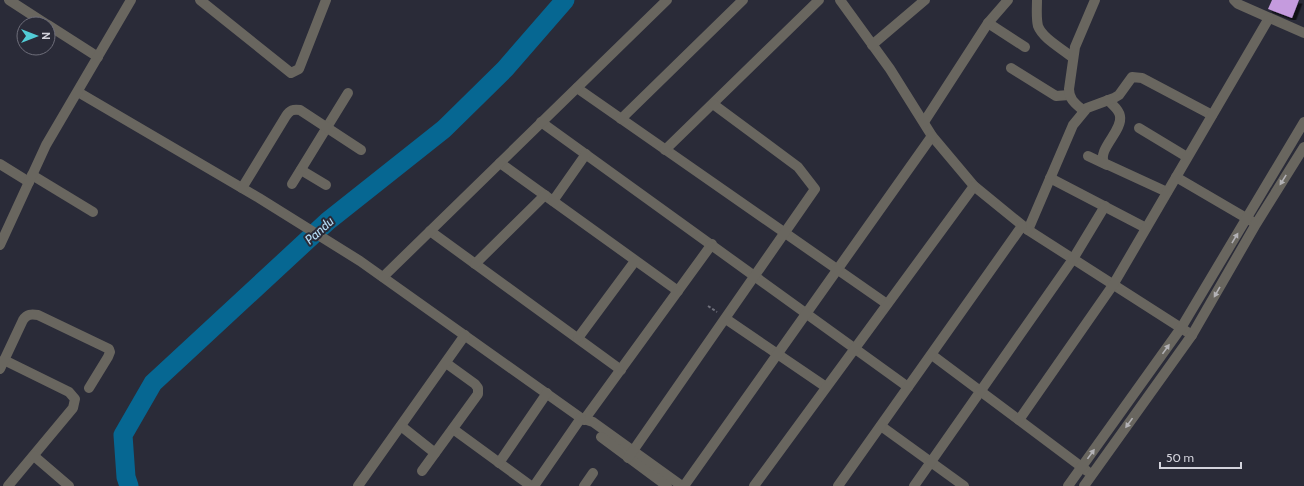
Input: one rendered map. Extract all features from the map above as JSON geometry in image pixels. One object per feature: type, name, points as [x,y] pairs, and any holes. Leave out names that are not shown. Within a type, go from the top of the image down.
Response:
[{"type":"street","points":[[9,0],[34,16]]},
{"type":"street","points":[[0,245],[46,145],[131,0]]},
{"type":"street","points":[[200,0],[292,73],[299,69],[326,0]]},
{"type":"street","points":[[383,277],[667,0]]},
{"type":"street","points":[[620,119],[743,0]]},
{"type":"street","points":[[665,150],[819,0]]},
{"type":"street","points":[[840,0],[872,45],[932,136],[974,186],[1025,228],[1192,335]]},
{"type":"street","points":[[872,45],[925,0]]},
{"type":"street","points":[[924,122],[988,23],[1008,0]]},
{"type":"street","points":[[1037,0],[1038,25],[1040,29],[1044,35],[1073,58]]},
{"type":"street","points":[[1084,111],[1072,101],[1069,96],[1073,58],[1080,33],[1095,0]]},
{"type":"street","points":[[1234,0],[1238,4],[1304,33]]},
{"type":"street","points":[[1019,420],[1113,285],[1269,18]]},
{"type":"street","points":[[988,23],[1025,47]]},
{"type":"street","points":[[56,30],[98,57]]},
{"type":"street","points":[[1011,68],[1056,96],[1069,96]]},
{"type":"street","points":[[838,486],[908,387],[1025,228],[1050,178],[1073,125],[1084,111],[1094,105],[1119,95],[1129,79],[1136,76],[1212,115]]},
{"type":"street","points":[[576,88],[784,233],[834,273],[887,304]]},
{"type":"street","points":[[78,92],[259,198],[360,261],[583,419],[587,427],[683,486],[932,136]]},
{"type":"street","points":[[292,184],[348,93]]},
{"type":"street","points":[[1107,165],[1104,163],[1102,156],[1120,120],[1118,111],[1108,100]]},
{"type":"street","points":[[631,455],[726,319],[759,278],[784,233],[815,189],[798,167],[713,104]]},
{"type":"street","points":[[242,188],[289,111],[295,109],[300,110],[361,150]]},
{"type":"street","points":[[542,122],[851,344],[908,387]]},
{"type":"street","points":[[1068,486],[1181,328],[1304,122]]},
{"type":"street","points":[[1139,128],[1187,157]]},
{"type":"street","points":[[1084,486],[1192,335],[1256,224],[1304,147]]},
{"type":"street","points":[[475,264],[549,198],[586,154]]},
{"type":"street","points":[[1088,156],[1167,192]]},
{"type":"street","points":[[500,163],[678,291]]},
{"type":"street","points":[[0,164],[93,212]]},
{"type":"street","points":[[301,170],[326,185]]},
{"type":"street","points":[[1176,177],[1256,224]]},
{"type":"street","points":[[1050,178],[1146,228]]},
{"type":"street","points":[[754,486],[826,387],[851,344],[887,304],[974,186]]},
{"type":"street","points":[[914,486],[1073,259],[1105,206]]},
{"type":"street","points":[[430,231],[621,370]]},
{"type":"street","points":[[453,429],[532,486],[621,370],[712,244]]},
{"type":"street","points":[[578,338],[635,261]]},
{"type":"street","points":[[8,486],[73,408],[75,400],[69,392],[2,364],[26,316],[32,314],[38,315],[109,348],[110,352],[108,357],[89,388]]},
{"type":"street","points":[[726,319],[781,350],[826,387]]},
{"type":"street","points":[[360,485],[465,335]]},
{"type":"street","points":[[932,355],[1092,475]]},
{"type":"street","points":[[422,472],[476,399],[478,388],[475,384],[446,363]]},
{"type":"street","points":[[499,463],[547,394]]},
{"type":"street","points":[[1129,401],[1139,409]]},
{"type":"street","points":[[401,426],[435,453]]},
{"type":"street","points":[[881,426],[964,486]]},
{"type":"street","points":[[631,455],[667,486]]},
{"type":"street","points":[[34,456],[69,486]]},
{"type":"street","points":[[585,486],[593,473]]},
{"type":"building","points":[[1272,0],[1299,0],[1292,18],[1268,9]]},
{"type":"waterway","name":"Pandu","points":[[129,486],[126,477],[123,435],[153,383],[328,221],[444,129],[505,69],[565,0]]}]
